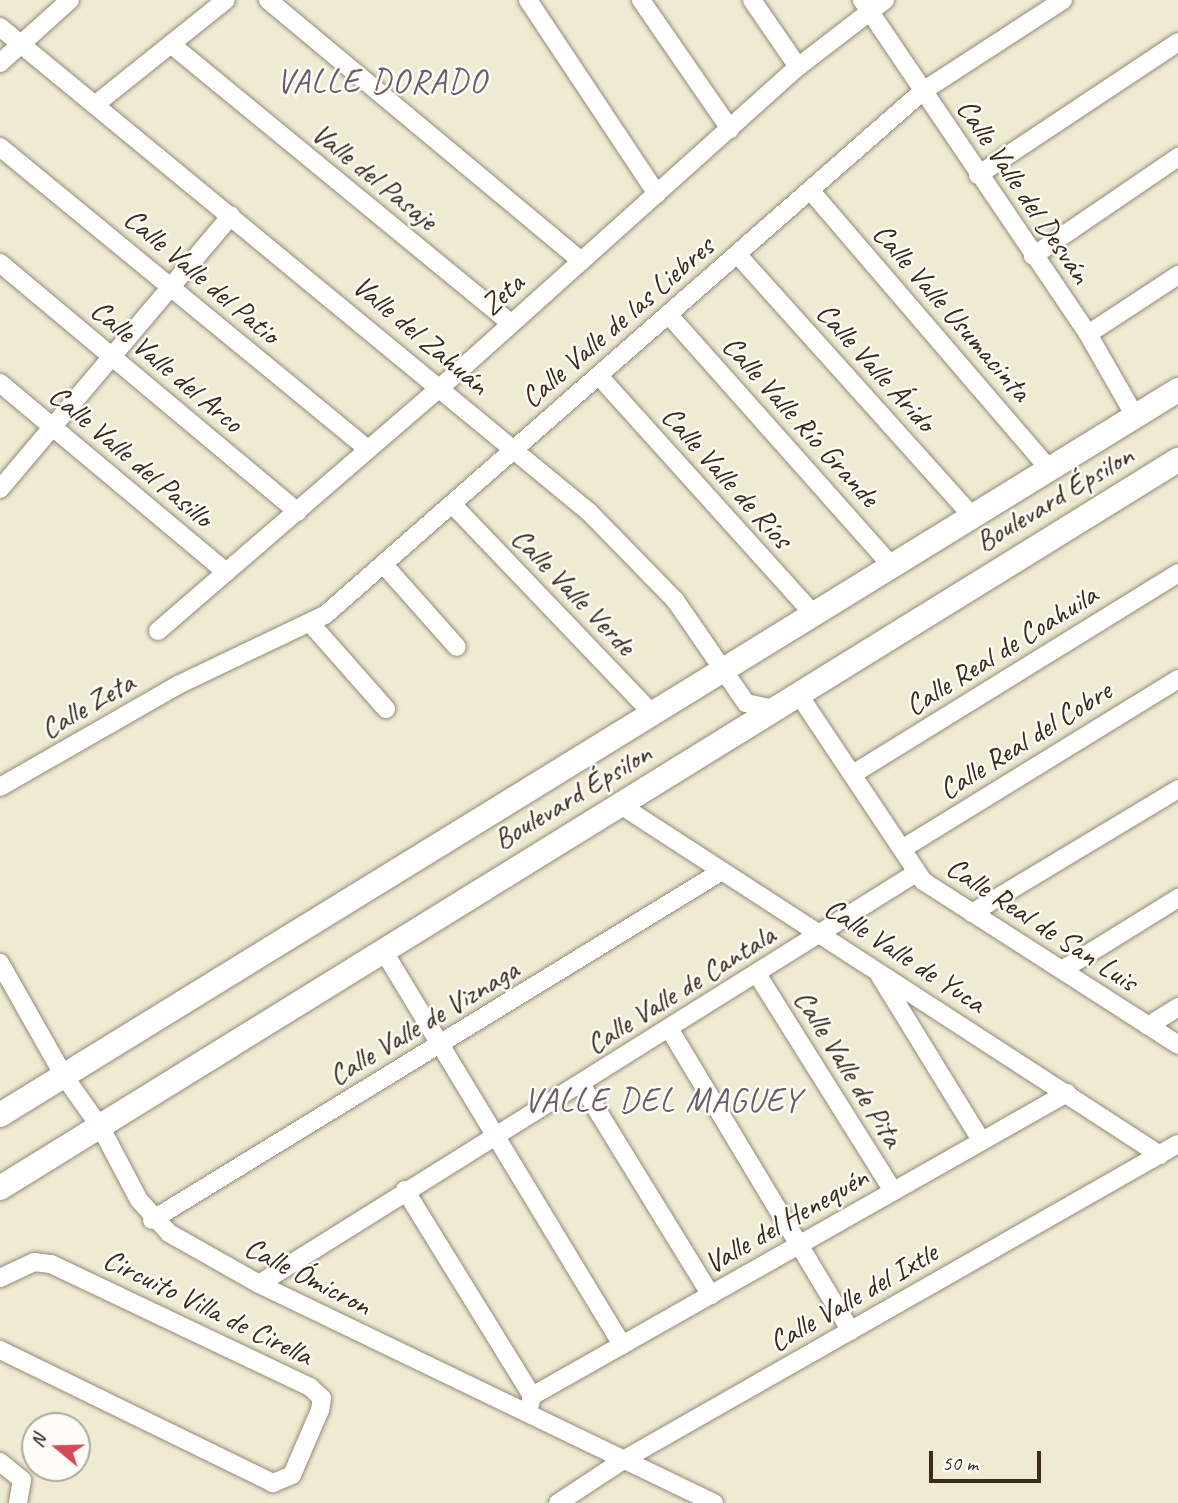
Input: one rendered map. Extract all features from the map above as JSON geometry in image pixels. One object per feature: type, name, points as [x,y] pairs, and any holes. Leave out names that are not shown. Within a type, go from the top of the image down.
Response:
[{"type":"street","points":[[0,63],[20,42],[70,0]]},
{"type":"street","points":[[96,104],[226,0]]},
{"type":"street","points":[[268,0],[581,261]]},
{"type":"street","points":[[528,0],[657,194]]},
{"type":"street","points":[[641,0],[730,129]]},
{"type":"street","points":[[752,0],[798,67]]},
{"type":"street","name":"Zeta","points":[[158,631],[441,387],[866,6],[885,0]]},
{"type":"street","name":"Calle Valle de las Liebres","points":[[202,672],[312,625],[385,566],[923,91],[1063,0]]},
{"type":"street","name":"Calle Valle del Desván","points":[[866,6],[1088,334],[1156,408]]},
{"type":"street","name":"Valle del Zahuán","points":[[0,27],[441,387],[589,512],[652,575],[726,671],[746,703],[775,709]]},
{"type":"street","points":[[978,175],[1178,42]]},
{"type":"street","name":"Valle del Pasaje","points":[[172,45],[511,323]]},
{"type":"street","name":"Calle Valle del Patio","points":[[0,147],[368,449]]},
{"type":"street","points":[[1033,256],[1178,157]]},
{"type":"street","name":"Calle Valle Usumacinta","points":[[810,190],[1050,470]]},
{"type":"street","points":[[0,489],[231,216]]},
{"type":"street","name":"Calle Valle Árido","points":[[737,254],[972,517]]},
{"type":"street","name":"Calle Valle del Arco","points":[[0,263],[298,512]]},
{"type":"street","points":[[1088,334],[1178,275]]},
{"type":"street","name":"Calle Valle Río Grande","points":[[668,314],[892,566]]},
{"type":"street","name":"Calle Valle de Ríos","points":[[599,376],[814,615]]},
{"type":"street","name":"Calle Valle del Pasillo","points":[[0,383],[226,572]]},
{"type":"street","name":"Boulevard Épsilon","points":[[0,1115],[726,671],[972,517],[1156,408],[1178,390]]},
{"type":"street","name":"Boulevard Épsilon","points":[[0,1188],[101,1128],[619,804],[1177,464]]},
{"type":"street","name":"Calle Valle Verde","points":[[453,505],[654,715]]},
{"type":"street","points":[[385,566],[457,647]]},
{"type":"street","name":"Calle Real de Coahuila","points":[[853,774],[1178,573]]},
{"type":"street","points":[[312,625],[386,709]]},
{"type":"street","name":"Calle Zeta","points":[[0,787],[202,672]]},
{"type":"street","name":"Calle Real del Cobre","points":[[902,849],[1178,679]]},
{"type":"street","name":"Calle Real de San Luis","points":[[799,695],[916,873],[972,913],[1178,1045]]},
{"type":"street","points":[[972,913],[1178,789]]},
{"type":"street","name":"Calle Valle de Yuca","points":[[619,804],[824,934],[1160,1155]]},
{"type":"street","name":"Calle Valle de Viznaga","points":[[152,1220],[722,871]]},
{"type":"street","name":"Calle Valle de Cantala","points":[[259,1284],[405,1190],[824,934],[916,873]]},
{"type":"street","points":[[1062,970],[1178,898]]},
{"type":"street","points":[[383,950],[622,1345]]},
{"type":"street","points":[[0,963],[64,1076],[101,1128],[152,1220]]},
{"type":"street","points":[[876,970],[981,1140]]},
{"type":"street","name":"Calle Valle de Pita","points":[[757,974],[893,1191]]},
{"type":"street","points":[[1148,1026],[1178,1007]]},
{"type":"street","points":[[670,1030],[802,1244],[851,1331]]},
{"type":"street","points":[[581,1084],[711,1295]]},
{"type":"street","name":"Valle del Henequén","points":[[532,1396],[1067,1093]]},
{"type":"street","name":"Calle Valle del Ixtle","points":[[558,1503],[625,1459],[1178,1143]]},
{"type":"street","points":[[405,1190],[532,1396],[527,1414]]},
{"type":"street","name":"Calle Ómicron","points":[[152,1220],[259,1284],[714,1503]]},
{"type":"street","name":"Circuito Villa de Cirella","points":[[0,1278],[34,1262],[51,1264],[310,1387],[321,1404],[292,1475],[273,1483],[0,1350]]},
{"type":"street","points":[[0,1462],[22,1480],[18,1503]]},
{"type":"district","name":"VALLE DORADO","points":[[382,82]]},
{"type":"district","name":"VALLE DEL MAGUEY","points":[[663,1101]]}]
